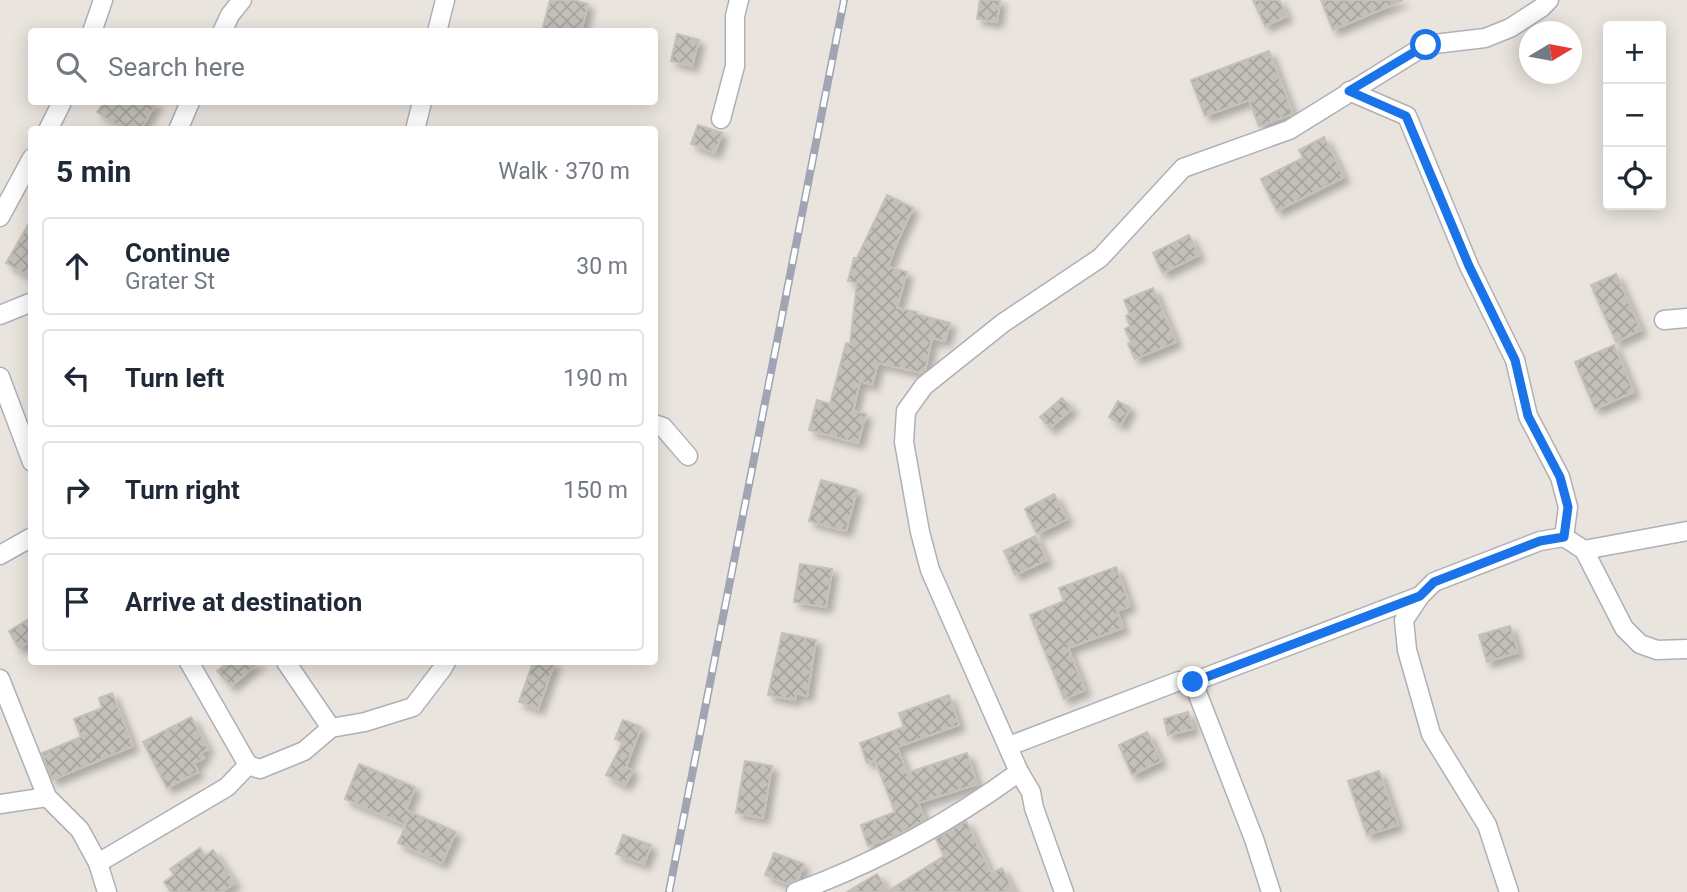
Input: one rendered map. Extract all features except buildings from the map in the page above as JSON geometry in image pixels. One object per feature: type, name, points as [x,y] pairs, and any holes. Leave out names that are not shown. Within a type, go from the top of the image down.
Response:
[{"type":"street","points":[[93,28],[103,0]]},
{"type":"street","points":[[224,28],[242,0]]},
{"type":"street","points":[[439,28],[444,0]]},
{"type":"street","points":[[721,119],[734,66],[734,16],[739,0]]},
{"type":"street","points":[[1064,892],[1034,808],[1031,792],[1019,772],[930,569],[920,532],[904,442],[906,411],[924,386],[993,331],[1100,258],[1183,168],[1289,131],[1426,45],[1485,38],[1510,28],[1549,0]]},
{"type":"street","points":[[1349,91],[1406,116],[1469,266],[1515,360],[1528,416],[1560,477],[1568,507],[1564,537]]},
{"type":"street","points":[[50,126],[60,105]]},
{"type":"street","points":[[180,126],[189,105]]},
{"type":"street","points":[[416,126],[421,105]]},
{"type":"street","points":[[0,217],[28,165]]},
{"type":"street","points":[[0,315],[28,304]]},
{"type":"street","points":[[1664,320],[1687,318]]},
{"type":"street","points":[[0,377],[28,451]]},
{"type":"street","points":[[658,425],[663,427],[688,456]]},
{"type":"street","points":[[1584,551],[1687,531]]},
{"type":"street","points":[[1509,892],[1486,825],[1431,734],[1407,650],[1404,620],[1420,596],[1434,582],[1540,541],[1564,537],[1584,551],[1624,628],[1640,644],[1657,650],[1687,649]]},
{"type":"street","points":[[0,555],[28,539]]},
{"type":"street","points":[[1009,746],[1179,681],[1193,682],[1420,596]]},
{"type":"street","points":[[191,665],[248,765],[260,769],[304,751],[331,728],[365,722],[413,707],[444,665]]},
{"type":"street","points":[[288,665],[331,728]]},
{"type":"street","points":[[0,679],[47,797],[80,830],[98,863],[107,892]]},
{"type":"street","points":[[1193,682],[1254,839],[1271,892]]},
{"type":"street","points":[[98,863],[227,787],[248,765]]},
{"type":"street","points":[[796,892],[847,873],[920,835],[990,793],[1019,772]]},
{"type":"street","points":[[0,804],[47,797]]},
{"type":"railway","points":[[669,892],[844,0]]},
{"type":"route","points":[[1193,682],[1420,596],[1434,582],[1540,541],[1564,537],[1568,507],[1560,477],[1528,416],[1515,360],[1469,266],[1406,116],[1349,91],[1426,45]]}]
